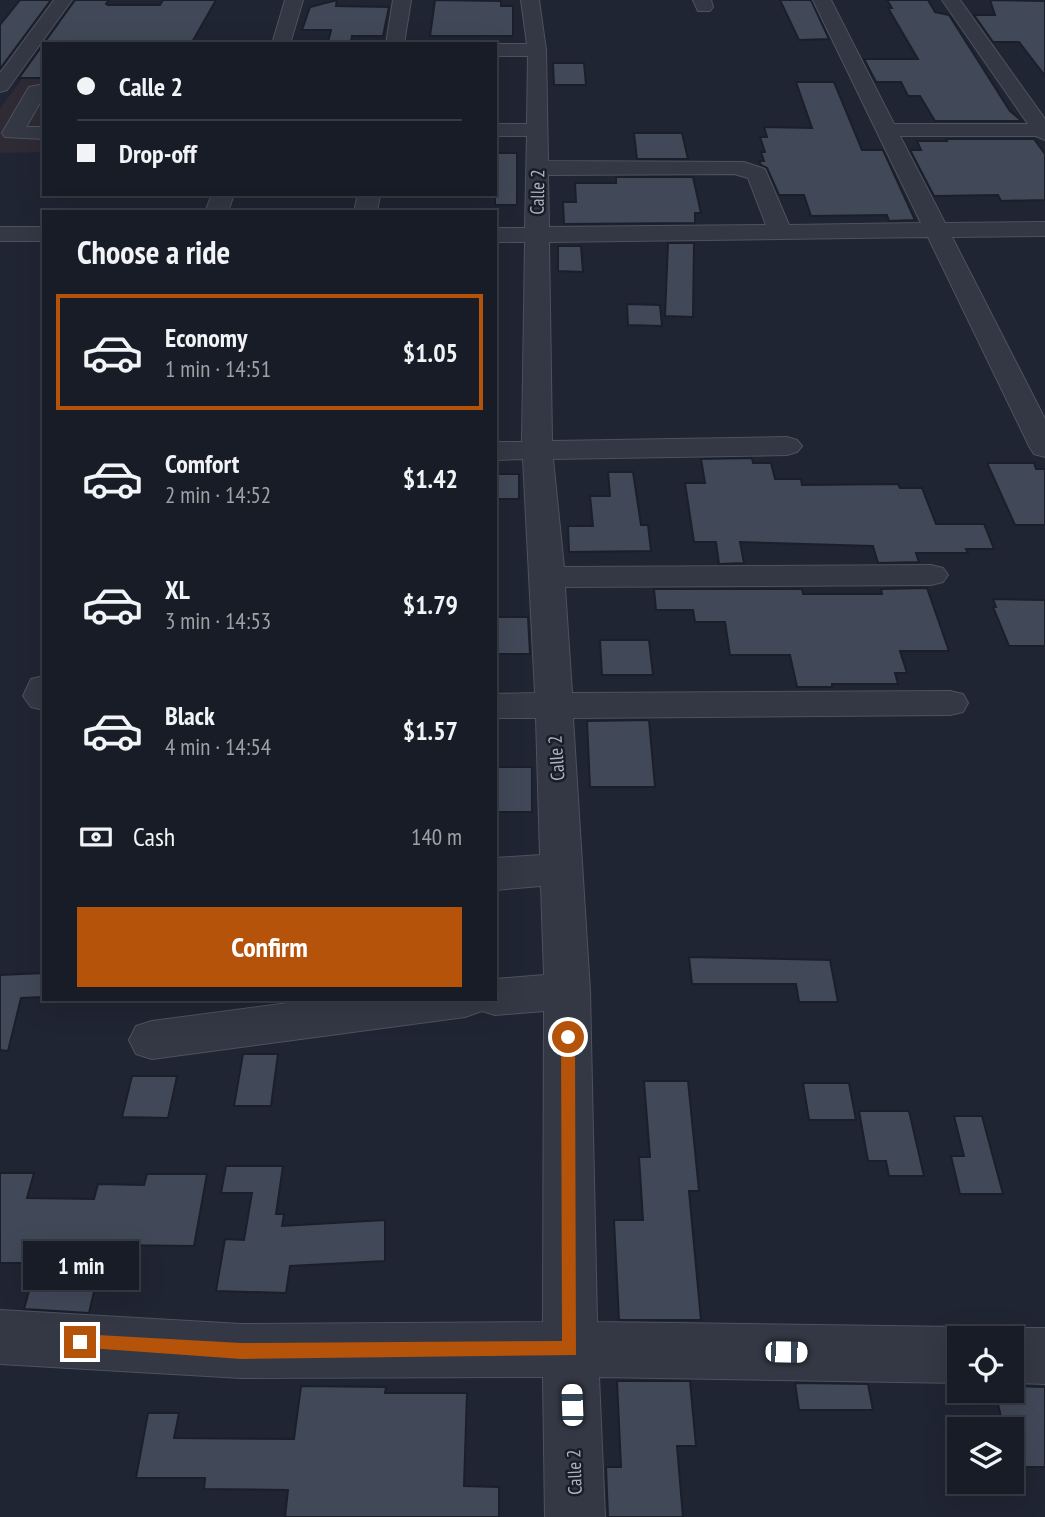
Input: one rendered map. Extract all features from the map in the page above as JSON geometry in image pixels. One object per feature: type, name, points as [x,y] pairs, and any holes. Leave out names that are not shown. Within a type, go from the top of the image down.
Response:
[{"type":"street","points":[[0,86],[63,0]]},
{"type":"street","points":[[282,42],[294,0]]},
{"type":"street","points":[[395,42],[402,0]]},
{"type":"street","name":"Calle 2","points":[[530,0],[537,50],[537,450],[548,577],[567,991],[570,1349],[575,1517]]},
{"type":"street","points":[[822,0],[934,230],[1045,448]]},
{"type":"street","points":[[951,0],[1044,131]]},
{"type":"street","points":[[497,50],[537,50]]},
{"type":"street","points":[[0,107],[30,106]]},
{"type":"street","points":[[30,106],[12,133],[42,133]]},
{"type":"street","points":[[497,130],[537,130]]},
{"type":"street","points":[[885,130],[1044,131]]},
{"type":"street","points":[[538,168],[750,169],[757,174],[781,233]]},
{"type":"street","points":[[497,235],[1045,229]]},
{"type":"street","points":[[0,234],[42,234]]},
{"type":"street","points":[[497,451],[787,446]]},
{"type":"street","points":[[548,577],[931,575]]},
{"type":"street","points":[[497,706],[950,703]]},
{"type":"street","points":[[497,874],[563,869]]},
{"type":"street","points":[[497,997],[567,991]]},
{"type":"street","points":[[152,1040],[450,1001]]},
{"type":"street","points":[[0,1336],[241,1351],[570,1349],[947,1355]]},
{"type":"street","points":[[1024,1356],[1045,1356]]},
{"type":"shaded area","points":[[42,51],[42,152],[0,153],[0,109]]},
{"type":"building","points":[[20,0],[51,0],[0,69],[0,25]]},
{"type":"building","points":[[75,0],[109,0],[106,4],[108,5],[160,5],[163,0],[216,0],[192,42],[45,42]]},
{"type":"building","points":[[337,0],[336,6],[389,7],[383,36],[352,36],[351,42],[328,42],[331,30],[302,30],[310,7]]},
{"type":"building","points":[[435,0],[501,1],[501,6],[513,6],[513,36],[430,36]]},
{"type":"building","points":[[780,0],[811,0],[829,39],[799,40]]},
{"type":"building","points":[[887,0],[928,0],[935,12],[949,15],[1010,111],[1022,121],[935,121],[920,96],[908,96],[901,82],[876,82],[864,59],[918,59],[888,8],[892,8]]},
{"type":"building","points":[[990,0],[1045,1],[1045,76],[1019,42],[993,42],[974,15],[995,15]]},
{"type":"building","points":[[42,46],[42,78],[19,78]]},
{"type":"building","points":[[553,63],[584,63],[586,85],[554,85]]},
{"type":"building","points":[[796,82],[834,82],[862,150],[883,150],[915,220],[889,221],[887,215],[811,216],[804,195],[779,195],[767,168],[759,161],[764,161],[761,152],[765,152],[760,137],[767,137],[764,127],[812,128]]},
{"type":"building","points":[[634,133],[682,133],[688,159],[637,159]]},
{"type":"building","points":[[946,139],[1034,139],[1045,154],[1045,200],[1001,201],[998,195],[934,196],[910,150],[921,150],[917,141],[947,141]]},
{"type":"building","points":[[497,153],[517,153],[517,205],[495,205]]},
{"type":"building","points":[[616,177],[693,177],[701,213],[695,213],[695,223],[564,224],[563,202],[576,202],[575,183],[616,183]]},
{"type":"building","points":[[668,243],[694,243],[693,317],[665,316]]},
{"type":"building","points":[[558,246],[581,246],[583,272],[558,271]]},
{"type":"building","points":[[627,304],[660,305],[662,326],[628,325]]},
{"type":"building","points":[[752,458],[753,463],[771,463],[775,479],[801,479],[802,485],[898,484],[900,488],[922,488],[936,524],[984,524],[994,549],[966,549],[968,553],[916,553],[919,562],[878,563],[873,546],[740,542],[744,563],[719,564],[716,542],[694,542],[685,483],[705,483],[701,459]]},
{"type":"building","points":[[987,463],[1034,463],[1036,469],[1045,469],[1045,525],[1015,525]]},
{"type":"building","points":[[608,472],[633,472],[641,525],[648,525],[651,551],[569,552],[568,526],[593,526],[590,496],[610,496]]},
{"type":"building","points":[[497,474],[519,474],[519,499],[497,499]]},
{"type":"building","points":[[927,588],[949,651],[900,651],[907,673],[895,673],[898,684],[832,684],[832,687],[797,687],[790,655],[730,655],[725,622],[695,622],[693,610],[656,610],[654,589],[802,589],[803,594],[882,594],[881,589]]},
{"type":"building","points":[[993,599],[1045,600],[1045,646],[1009,646],[993,607],[996,607]]},
{"type":"building","points":[[497,617],[528,617],[530,654],[497,654]]},
{"type":"building","points":[[600,640],[649,640],[653,675],[602,675]]},
{"type":"building","points":[[649,720],[655,787],[590,787],[587,721]]},
{"type":"building","points":[[497,767],[532,767],[532,812],[497,812]]},
{"type":"building","points":[[689,957],[830,960],[838,1002],[799,1002],[796,984],[692,984]]},
{"type":"building","points":[[42,973],[42,997],[21,998],[8,1051],[0,1050],[0,975]]},
{"type":"building","points":[[243,1054],[278,1054],[271,1106],[234,1106]]},
{"type":"building","points":[[132,1076],[177,1076],[168,1118],[122,1117]]},
{"type":"building","points":[[644,1081],[688,1081],[699,1191],[689,1191],[701,1320],[619,1320],[614,1220],[643,1220],[639,1157],[650,1157]]},
{"type":"building","points":[[803,1083],[849,1083],[856,1120],[809,1120]]},
{"type":"building","points":[[859,1111],[909,1111],[924,1176],[889,1176],[886,1161],[868,1161]]},
{"type":"building","points":[[954,1116],[982,1116],[1003,1194],[960,1194],[951,1156],[964,1156]]},
{"type":"building","points":[[226,1166],[283,1166],[276,1214],[284,1214],[282,1226],[385,1220],[385,1261],[290,1266],[286,1293],[216,1291],[225,1239],[244,1240],[252,1193],[221,1193]]},
{"type":"building","points":[[0,1173],[34,1173],[27,1198],[94,1199],[98,1184],[144,1185],[147,1174],[207,1174],[194,1246],[105,1245],[89,1313],[24,1309],[37,1263],[0,1263]]},
{"type":"building","points":[[617,1381],[690,1381],[696,1446],[677,1446],[683,1517],[608,1517],[606,1467],[621,1467]]},
{"type":"building","points":[[795,1383],[868,1384],[873,1410],[799,1410]]},
{"type":"building","points":[[301,1386],[386,1387],[385,1393],[467,1393],[464,1486],[499,1487],[499,1517],[285,1517],[288,1490],[204,1489],[205,1478],[136,1478],[148,1413],[179,1413],[174,1438],[294,1439]]},
{"type":"building","points":[[1024,1386],[1045,1387],[1045,1467],[1024,1467],[1024,1417],[1001,1417],[998,1403],[1024,1403]]},
{"type":"route","points":[[80,1342],[241,1351],[570,1349],[568,1037]]}]
